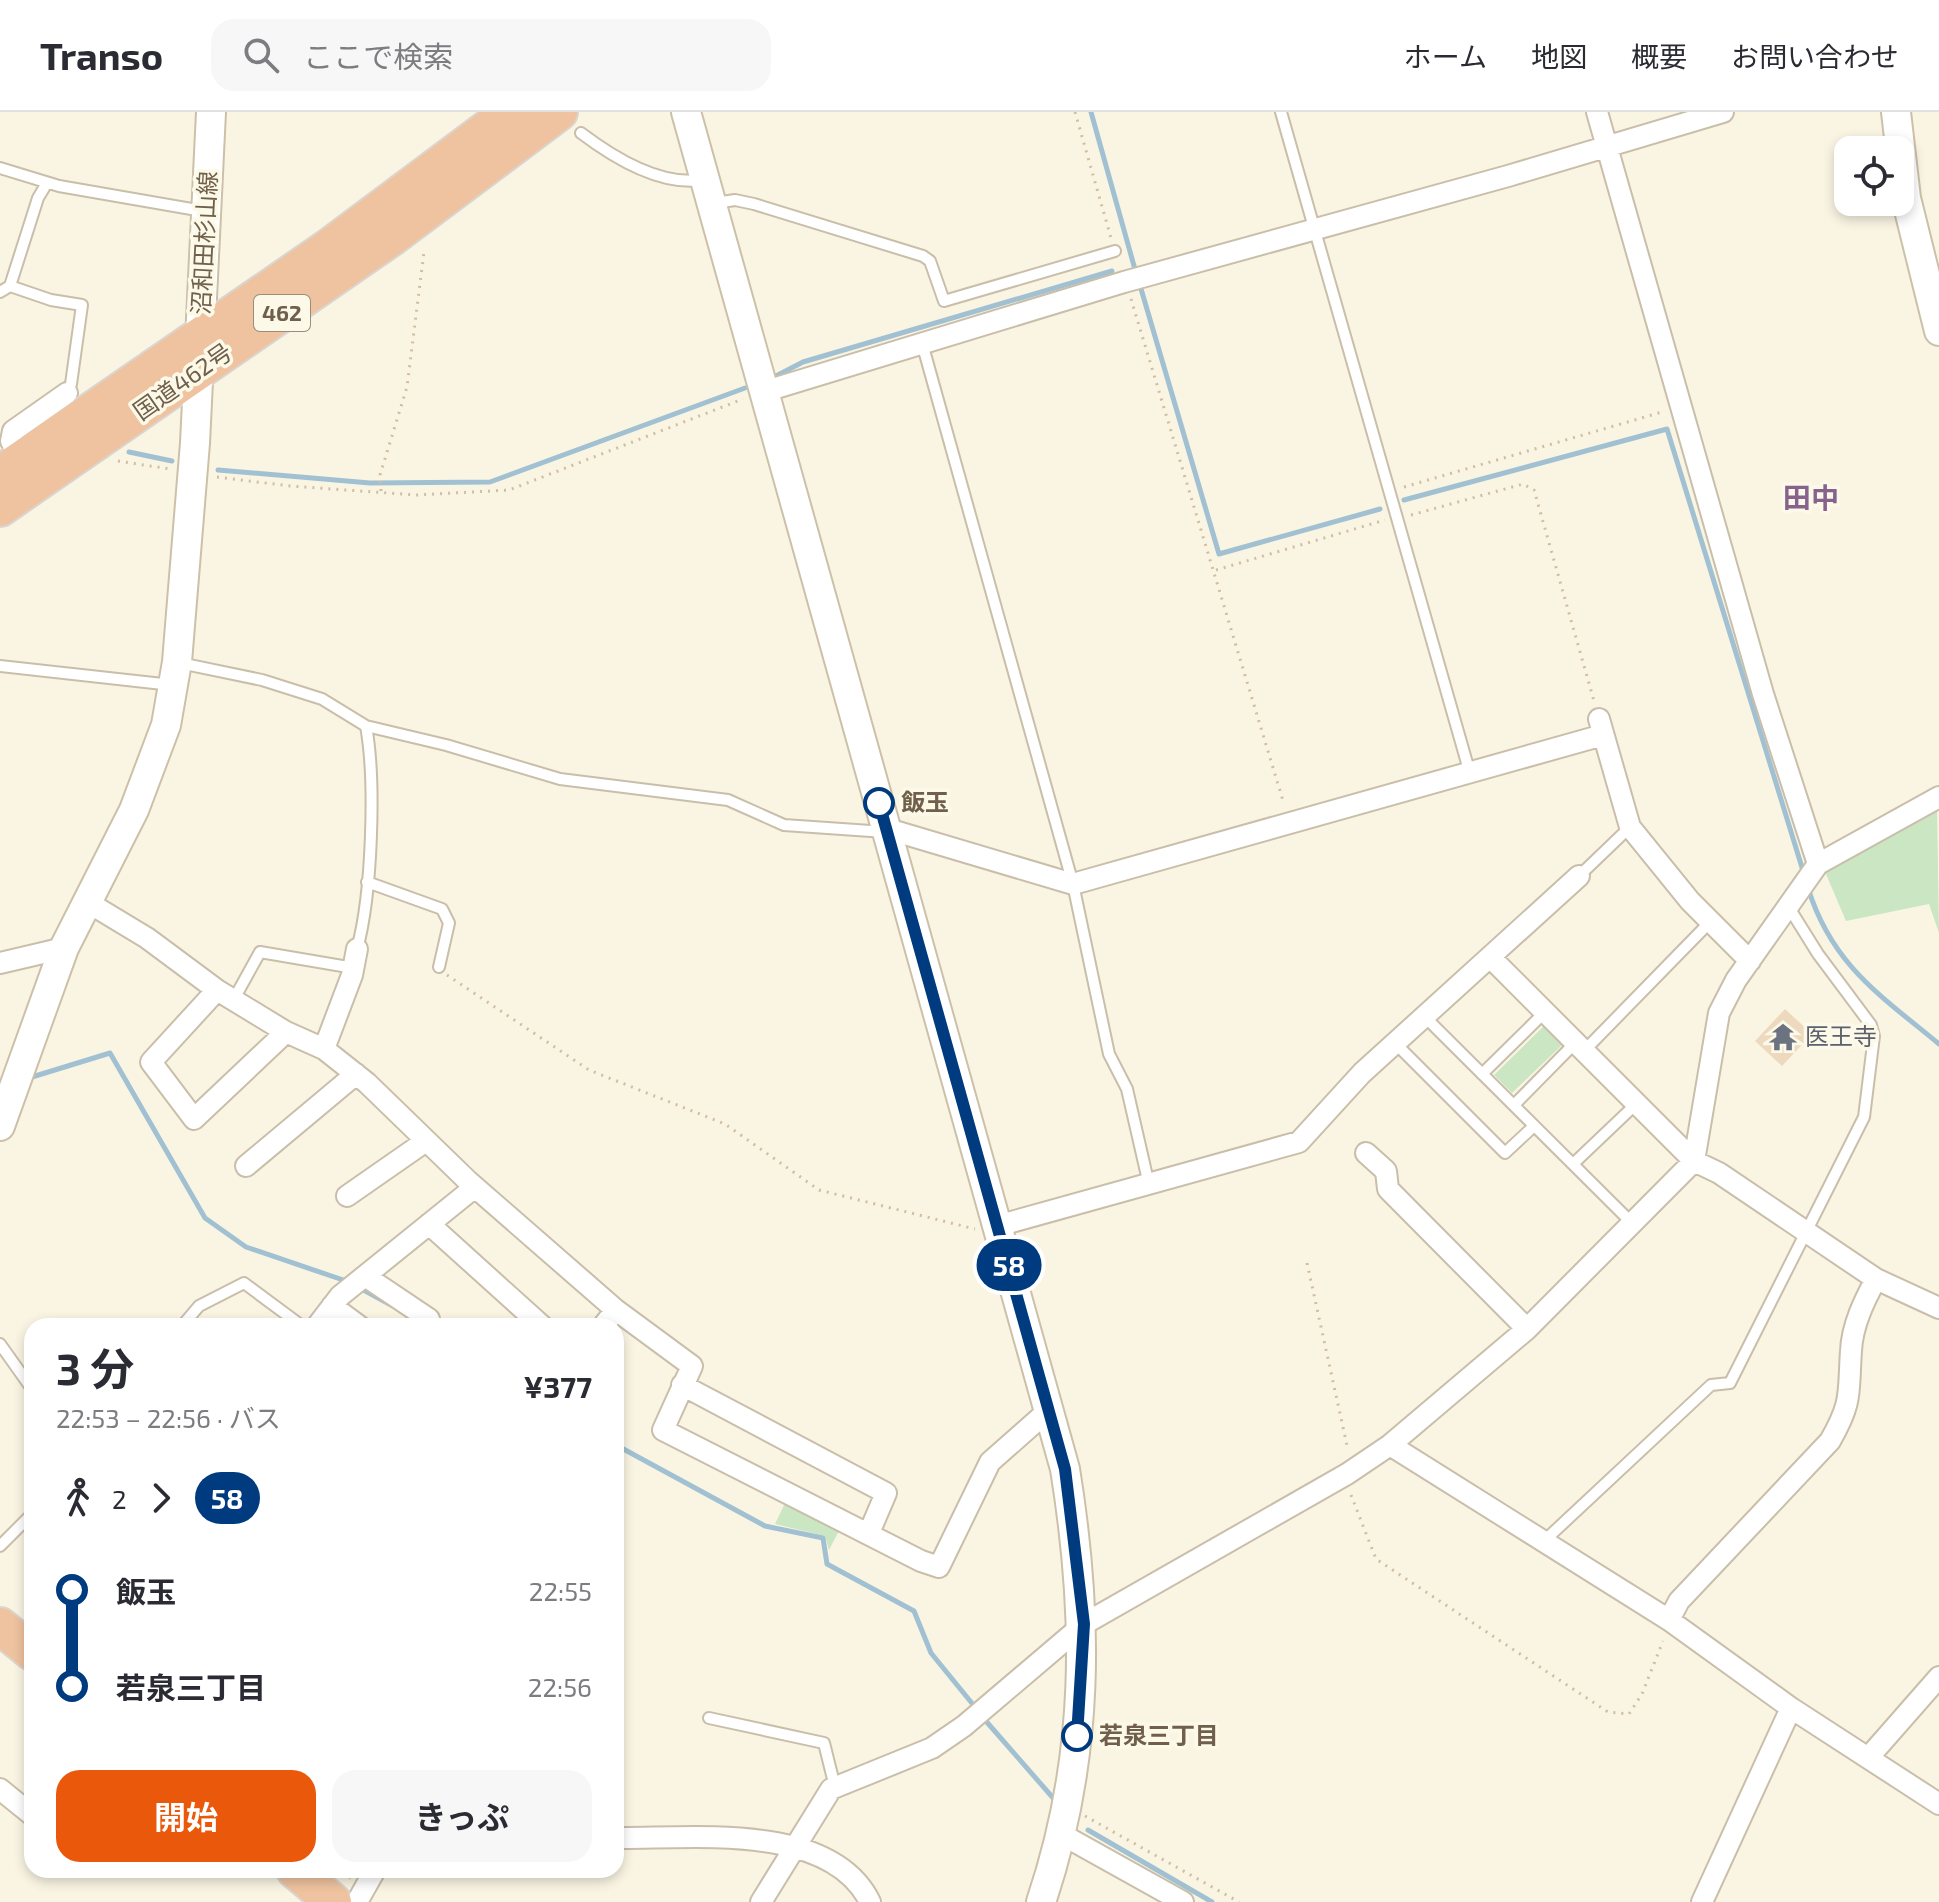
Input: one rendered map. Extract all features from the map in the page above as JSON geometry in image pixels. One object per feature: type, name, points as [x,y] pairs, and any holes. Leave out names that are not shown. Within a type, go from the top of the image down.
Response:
[{"type":"highway","name":"国道462号","points":[[8,454],[200,335],[328,248],[510,112]]},
{"type":"highway","name":"国道462号","points":[[0,508],[392,237],[570,122]]},
{"type":"highway","points":[[0,1626],[24,1646]]},
{"type":"highway","points":[[304,1878],[333,1902]]},
{"type":"street","name":"沼和田杉山線","points":[[0,1126],[64,948],[89,903],[153,767],[176,674],[193,474],[211,112]]},
{"type":"street","points":[[686,112],[1065,1469],[1076,1536],[1084,1624],[1079,1710],[1064,1820],[1041,1902]]},
{"type":"street","points":[[1597,112],[1763,694],[1818,864]]},
{"type":"street","points":[[763,392],[1124,282],[1723,112]]},
{"type":"street","points":[[1896,112],[1906,198],[1938,324]]},
{"type":"street","points":[[8,454],[18,425],[67,393]]},
{"type":"street","points":[[887,832],[898,832],[1073,884],[1469,770],[1601,727],[1630,827],[1710,922],[1750,961]]},
{"type":"street","points":[[761,1902],[835,1787],[932,1748],[964,1726],[1084,1624],[1350,1472],[1390,1445],[1527,1329],[1694,1161],[1719,1013],[1750,961],[1818,864],[1939,797]]},
{"type":"street","points":[[997,1226],[1299,1142],[1362,1073],[1579,876]]},
{"type":"street","points":[[89,903],[147,938],[225,994],[286,1032],[324,1049],[356,1074],[610,1318]]},
{"type":"street","points":[[0,963],[64,948]]},
{"type":"street","points":[[1490,957],[1694,1161],[1719,1173],[1876,1279],[1939,1308]]},
{"type":"street","points":[[324,1049],[355,958]]},
{"type":"street","points":[[225,994],[151,1062],[194,1119],[286,1032]]},
{"type":"street","points":[[246,1166],[356,1074]]},
{"type":"street","points":[[347,1196],[426,1141]]},
{"type":"street","points":[[1366,1153],[1386,1171],[1388,1189],[1527,1329]]},
{"type":"street","points":[[323,1318],[357,1282],[475,1187]]},
{"type":"street","points":[[429,1224],[533,1318]]},
{"type":"street","points":[[1671,1622],[1679,1601],[1830,1441],[1845,1415],[1852,1379],[1851,1349],[1863,1304],[1876,1279]]},
{"type":"street","points":[[357,1282],[427,1318]]},
{"type":"street","points":[[332,1306],[348,1318]]},
{"type":"street","points":[[624,1326],[692,1366],[663,1430],[939,1567],[990,1462],[1050,1409]]},
{"type":"street","points":[[682,1385],[886,1493],[869,1533]]},
{"type":"street","points":[[1390,1445],[1671,1622],[1791,1708],[1939,1804]]},
{"type":"street","points":[[1868,1758],[1939,1677]]},
{"type":"street","points":[[1702,1902],[1791,1708]]},
{"type":"street","points":[[0,1789],[24,1808]]},
{"type":"street","points":[[1064,1820],[1183,1902]]},
{"type":"street","points":[[624,1838],[731,1836],[796,1849],[836,1866],[862,1885],[870,1902]]},
{"type":"street","points":[[357,1902],[370,1878]]},
{"type":"lane","points":[[1281,112],[1469,770]]},
{"type":"lane","points":[[570,122],[624,160],[664,178],[923,256],[930,261],[944,301],[1115,251]]},
{"type":"lane","points":[[0,168],[47,183],[205,211]]},
{"type":"lane","points":[[47,183],[38,198],[5,289],[82,305],[67,393]]},
{"type":"lane","points":[[922,343],[1073,884],[1109,1054],[1127,1089],[1149,1185]]},
{"type":"lane","points":[[0,666],[262,680],[322,699],[366,726],[446,745],[560,779],[728,800],[784,825],[887,832]]},
{"type":"lane","points":[[225,994],[260,952],[355,958],[367,882],[371,774],[366,726]]},
{"type":"lane","points":[[1579,876],[1630,827]]},
{"type":"lane","points":[[367,882],[442,909],[449,923],[439,967]]},
{"type":"lane","points":[[1543,1542],[1711,1385],[1730,1383],[1864,1117],[1874,1036],[1871,1025],[1818,954],[1788,906]]},
{"type":"lane","points":[[1514,1105],[1710,922]]},
{"type":"lane","points":[[1482,1074],[1544,1013]]},
{"type":"lane","points":[[1426,1018],[1633,1224]]},
{"type":"lane","points":[[1395,1043],[1505,1153],[1534,1126]]},
{"type":"lane","points":[[1573,1164],[1635,1105]]},
{"type":"lane","points":[[189,1318],[199,1306],[244,1283],[291,1318]]},
{"type":"lane","points":[[0,1344],[24,1378]]},
{"type":"lane","points":[[0,1546],[24,1522]]},
{"type":"lane","points":[[709,1718],[824,1743],[835,1787]]},
{"type":"path","points":[[1075,112],[1115,251]]},
{"type":"path","points":[[381,492],[380,475],[407,387],[424,252]]},
{"type":"path","points":[[1124,282],[1216,570],[1289,823]]},
{"type":"path","points":[[118,461],[290,486],[416,495],[509,490],[763,392]]},
{"type":"path","points":[[1389,491],[1681,406]]},
{"type":"path","points":[[1216,570],[1523,484],[1534,490],[1601,727]]},
{"type":"path","points":[[439,967],[461,986],[589,1070],[725,1124],[819,1190],[982,1230],[997,1226]]},
{"type":"path","points":[[1307,1263],[1350,1457],[1350,1472],[1376,1559],[1608,1712],[1629,1714],[1671,1622]]},
{"type":"path","points":[[1064,1820],[1239,1902]]},
{"type":"green space","points":[[1937,805],[1939,933],[1929,904],[1846,921],[1826,874],[1829,862]]},
{"type":"green space","points":[[1544,1026],[1562,1045],[1512,1093],[1494,1075]]},
{"type":"green space","points":[[787,1499],[841,1527],[829,1550],[825,1536],[775,1524]]},
{"type":"building","name":"医王寺","points":[[1785,1009],[1812,1034],[1782,1066],[1755,1041]]},
{"type":"waterway","points":[[1091,112],[1136,273]]},
{"type":"waterway","points":[[774,377],[803,362],[1112,271]]},
{"type":"waterway","points":[[1139,282],[1219,554],[1380,509]]},
{"type":"waterway","points":[[218,470],[370,483],[490,482],[745,388]]},
{"type":"waterway","points":[[1404,500],[1667,429],[1804,874]]},
{"type":"waterway","points":[[129,452],[172,461]]},
{"type":"waterway","points":[[1808,888],[1818,915],[1844,958],[1878,993],[1939,1044]]},
{"type":"waterway","points":[[32,1077],[110,1053],[205,1218],[246,1247],[349,1282]]},
{"type":"waterway","points":[[358,1287],[391,1305]]},
{"type":"waterway","points":[[624,1449],[765,1526],[823,1538],[827,1564],[914,1611],[931,1653],[975,1707]]},
{"type":"waterway","points":[[985,1720],[1054,1799]]},
{"type":"waterway","points":[[1088,1830],[1212,1902]]},
{"type":"bus line","name":"58","points":[[879,803],[1065,1469],[1076,1536],[1084,1624],[1077,1736]]},
{"type":"place","name":"飯玉","points":[[879,803]]},
{"type":"place","name":"医王寺","points":[[1783,1037]]},
{"type":"place","name":"若泉三丁目","points":[[1077,1736]]},
{"type":"district","name":"田中","points":[[1811,498]]}]
